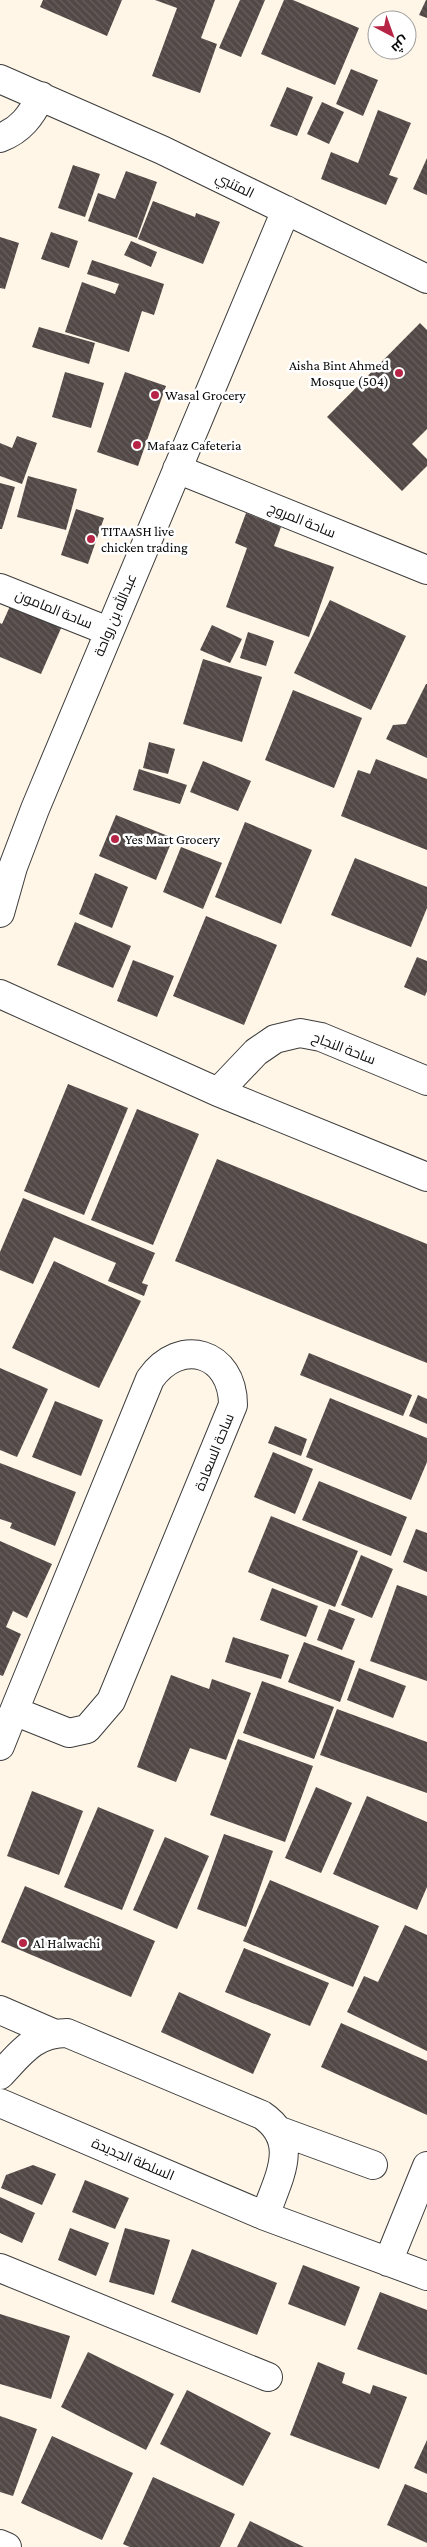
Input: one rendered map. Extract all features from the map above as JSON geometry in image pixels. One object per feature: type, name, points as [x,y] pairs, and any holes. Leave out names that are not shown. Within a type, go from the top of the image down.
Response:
[{"type":"street","name":"المتنبي","points":[[0,79],[162,150],[427,279]]},
{"type":"street","points":[[0,138],[12,133],[31,116],[41,96]]},
{"type":"street","name":"عبدالله بن رواحة","points":[[0,913],[13,867],[35,809],[286,210]]},
{"type":"street","name":"ساحة المروج","points":[[177,469],[427,570]]},
{"type":"street","name":"ساحة المامون","points":[[0,588],[108,631]]},
{"type":"street","points":[[0,994],[218,1092],[427,1177]]},
{"type":"street","name":"ساحة النجاح","points":[[218,1092],[256,1052],[275,1039],[300,1033],[322,1036],[427,1082]]},
{"type":"street","name":"ساحة السعادة","points":[[0,1746],[14,1711],[150,1380],[158,1368],[169,1360],[189,1354],[209,1358],[221,1366],[229,1378],[233,1391],[233,1405],[111,1701],[87,1729],[69,1732],[14,1711]]},
{"type":"street","points":[[0,2010],[53,2033]]},
{"type":"street","points":[[0,2075],[28,2046],[39,2038],[53,2033],[67,2032],[262,2115],[280,2131],[373,2165]]},
{"type":"street","name":"السلطة الجديدة","points":[[0,2103],[265,2216],[427,2276]]},
{"type":"street","points":[[265,2216],[285,2158],[285,2144],[280,2131]]},
{"type":"street","points":[[388,2262],[427,2166]]},
{"type":"street","points":[[0,2268],[268,2377]]},
{"type":"street","points":[[0,2544],[7,2547]]},
{"type":"building","points":[[43,0],[122,0],[107,36],[40,7]]},
{"type":"building","points":[[155,0],[215,0],[201,38],[217,44],[200,93],[152,76],[177,8]]},
{"type":"building","points":[[240,0],[265,0],[241,57],[219,48]]},
{"type":"building","points":[[284,0],[293,0],[359,28],[335,85],[261,54]]},
{"type":"building","points":[[427,0],[427,18],[419,15]]},
{"type":"building","points":[[351,69],[378,80],[363,116],[336,104]]},
{"type":"building","points":[[287,87],[313,97],[297,136],[270,126]]},
{"type":"building","points":[[322,102],[344,112],[329,144],[307,134]]},
{"type":"building","points":[[378,110],[411,123],[389,175],[398,178],[386,205],[321,179],[331,152],[358,163]]},
{"type":"building","points":[[427,158],[427,195],[413,189]]},
{"type":"building","points":[[73,165],[100,174],[85,217],[58,208]]},
{"type":"building","points":[[126,171],[157,182],[137,238],[88,221],[98,193],[115,199]]},
{"type":"building","points":[[153,201],[195,217],[196,213],[220,222],[203,264],[138,239]]},
{"type":"building","points":[[51,232],[78,241],[69,268],[41,259]]},
{"type":"building","points":[[0,237],[19,243],[5,289],[0,288]]},
{"type":"building","points":[[131,241],[157,252],[151,267],[124,255]]},
{"type":"building","points":[[92,260],[164,284],[154,315],[142,311],[129,352],[65,332],[82,282],[115,294],[119,284],[87,274]]},
{"type":"building","name":"Aisha Bint Ahmed Mosque (504)","points":[[420,323],[427,330],[427,429],[412,444],[427,459],[427,466],[402,491],[327,417]]},
{"type":"building","points":[[39,327],[95,343],[89,364],[32,347]]},
{"type":"building","points":[[65,372],[104,383],[91,428],[52,417]]},
{"type":"building","points":[[125,372],[166,386],[138,466],[97,452]]},
{"type":"building","points":[[17,436],[37,443],[22,484],[0,476],[0,443],[12,448]]},
{"type":"building","points":[[28,476],[77,489],[66,530],[17,517]]},
{"type":"building","points":[[0,483],[15,487],[2,529],[0,529]]},
{"type":"building","points":[[76,509],[104,518],[88,564],[61,555]]},
{"type":"building","points":[[246,513],[281,527],[274,546],[334,567],[309,637],[226,607],[247,548],[235,543]]},
{"type":"building","points":[[330,600],[406,636],[371,710],[294,673]]},
{"type":"building","points":[[11,604],[62,626],[41,674],[0,657],[0,623],[2,624]]},
{"type":"building","points":[[212,625],[242,639],[230,663],[200,650]]},
{"type":"building","points":[[248,632],[274,641],[266,666],[240,658]]},
{"type":"building","points":[[203,659],[262,677],[242,742],[183,724]]},
{"type":"building","points":[[426,684],[427,758],[386,739],[393,725],[406,724]]},
{"type":"building","points":[[293,690],[362,718],[334,788],[265,760]]},
{"type":"building","points":[[149,742],[175,749],[168,774],[143,768]]},
{"type":"building","points":[[376,759],[427,779],[427,850],[341,816],[358,770],[370,774]]},
{"type":"building","points":[[203,761],[251,781],[238,811],[190,792]]},
{"type":"building","points":[[139,769],[187,785],[180,804],[133,790]]},
{"type":"building","points":[[116,815],[173,838],[156,880],[99,856]]},
{"type":"building","points":[[245,822],[312,850],[281,924],[215,897]]},
{"type":"building","points":[[181,847],[222,863],[203,909],[163,892]]},
{"type":"building","points":[[355,858],[427,887],[427,908],[411,947],[331,915]]},
{"type":"building","points":[[95,873],[128,887],[112,928],[79,914]]},
{"type":"building","points":[[206,916],[277,945],[244,1025],[173,996]]},
{"type":"building","points":[[75,922],[131,946],[113,988],[57,965]]},
{"type":"building","points":[[417,957],[427,961],[427,991],[425,996],[404,987]]},
{"type":"building","points":[[133,960],[174,976],[157,1017],[117,1001]]},
{"type":"building","points":[[68,1084],[128,1108],[84,1215],[24,1191]]},
{"type":"building","points":[[137,1109],[199,1134],[153,1245],[91,1220]]},
{"type":"building","points":[[217,1159],[427,1244],[427,1363],[175,1261]]},
{"type":"building","points":[[23,1198],[155,1253],[142,1283],[148,1285],[144,1296],[108,1281],[116,1263],[54,1237],[33,1284],[0,1270],[0,1252]]},
{"type":"building","points":[[54,1261],[141,1301],[99,1388],[12,1348]]},
{"type":"building","points":[[309,1353],[412,1395],[403,1416],[300,1375]]},
{"type":"building","points":[[0,1368],[48,1389],[17,1457],[0,1450]]},
{"type":"building","points":[[418,1395],[427,1399],[427,1424],[409,1416]]},
{"type":"building","points":[[330,1398],[427,1438],[427,1462],[411,1500],[306,1457]]},
{"type":"building","points":[[55,1401],[103,1420],[81,1476],[32,1457]]},
{"type":"building","points":[[275,1426],[307,1439],[301,1456],[268,1443]]},
{"type":"building","points":[[273,1452],[313,1469],[295,1514],[254,1497]]},
{"type":"building","points":[[0,1463],[76,1492],[55,1546],[10,1528],[12,1523],[0,1519]]},
{"type":"building","points":[[319,1481],[407,1517],[391,1556],[302,1520]]},
{"type":"building","points":[[271,1516],[358,1551],[335,1607],[248,1572]]},
{"type":"building","points":[[416,1529],[427,1533],[427,1572],[403,1562]]},
{"type":"building","points":[[0,1541],[52,1564],[27,1618],[13,1611],[6,1627],[21,1634],[3,1676],[0,1675]]},
{"type":"building","points":[[361,1555],[393,1569],[372,1618],[341,1605]]},
{"type":"building","points":[[397,1585],[427,1596],[427,1681],[370,1661]]},
{"type":"building","points":[[272,1588],[318,1606],[306,1637],[260,1620]]},
{"type":"building","points":[[329,1609],[355,1619],[342,1650],[317,1640]]},
{"type":"building","points":[[233,1637],[289,1655],[281,1679],[225,1662]]},
{"type":"building","points":[[304,1642],[355,1661],[340,1702],[288,1682]]},
{"type":"building","points":[[359,1668],[406,1686],[393,1718],[347,1700]]},
{"type":"building","points":[[171,1675],[209,1689],[212,1679],[251,1693],[226,1760],[190,1748],[176,1782],[137,1767]]},
{"type":"building","points":[[262,1681],[334,1707],[314,1759],[243,1733]]},
{"type":"building","points":[[337,1709],[427,1742],[427,1793],[320,1755]]},
{"type":"building","points":[[238,1739],[313,1766],[285,1842],[210,1815]]},
{"type":"building","points":[[316,1787],[352,1803],[321,1873],[285,1858]]},
{"type":"building","points":[[32,1791],[83,1811],[59,1875],[7,1856]]},
{"type":"building","points":[[367,1796],[427,1822],[427,1887],[417,1910],[333,1874]]},
{"type":"building","points":[[98,1807],[154,1830],[122,1910],[64,1887]]},
{"type":"building","points":[[224,1834],[273,1851],[246,1927],[197,1909]]},
{"type":"building","points":[[165,1837],[209,1856],[177,1929],[133,1910]]},
{"type":"building","points":[[270,1880],[379,1926],[353,1987],[243,1941]]},
{"type":"building","points":[[25,1886],[155,1941],[131,1997],[1,1942]]},
{"type":"building","points":[[405,1925],[427,1935],[427,2051],[347,2012],[364,1976],[378,1982]]},
{"type":"building","points":[[244,1948],[329,1983],[310,2026],[225,1992]]},
{"type":"building","points":[[179,1992],[271,2034],[253,2074],[161,2032]]},
{"type":"building","points":[[341,2023],[427,2061],[427,2115],[321,2067]]},
{"type":"building","points":[[33,2165],[56,2174],[42,2205],[1,2188],[6,2175]]},
{"type":"building","points":[[85,2180],[129,2198],[115,2229],[72,2212]]},
{"type":"building","points":[[0,2197],[35,2213],[22,2243],[0,2233]]},
{"type":"building","points":[[70,2228],[109,2243],[96,2276],[58,2260]]},
{"type":"building","points":[[125,2228],[170,2240],[154,2295],[109,2282]]},
{"type":"building","points":[[192,2249],[277,2283],[257,2335],[171,2302]]},
{"type":"building","points":[[303,2265],[360,2287],[345,2326],[288,2304]]},
{"type":"building","points":[[380,2292],[427,2310],[427,2375],[357,2349]]},
{"type":"building","points":[[0,2314],[70,2336],[51,2399],[0,2384]]},
{"type":"building","points":[[88,2352],[174,2394],[146,2450],[61,2407]]},
{"type":"building","points":[[318,2362],[345,2373],[342,2383],[370,2394],[373,2385],[407,2397],[379,2469],[290,2435]]},
{"type":"building","points":[[187,2390],[271,2433],[243,2486],[160,2444]]},
{"type":"building","points":[[0,2416],[37,2429],[13,2496],[0,2492]]},
{"type":"building","points":[[52,2436],[133,2473],[102,2540],[21,2503]]},
{"type":"building","points":[[427,2440],[427,2474],[414,2468]]},
{"type":"building","points":[[153,2477],[235,2514],[220,2547],[130,2547],[123,2544]]},
{"type":"building","points":[[405,2484],[427,2493],[427,2543],[387,2525]]},
{"type":"building","points":[[250,2521],[304,2547],[237,2547]]},
{"type":"place","name":"Aisha Bint Ahmed Mosque (504)","points":[[399,373]]},
{"type":"place","name":"Wasal Grocery","points":[[155,395]]},
{"type":"place","name":"Mafaaz Cafeteria","points":[[137,445]]},
{"type":"place","name":"TITAASH live chicken trading","points":[[91,539]]},
{"type":"place","name":"Yes Mart Grocery","points":[[115,839]]},
{"type":"place","name":"Al Halwachi","points":[[23,1943]]}]
